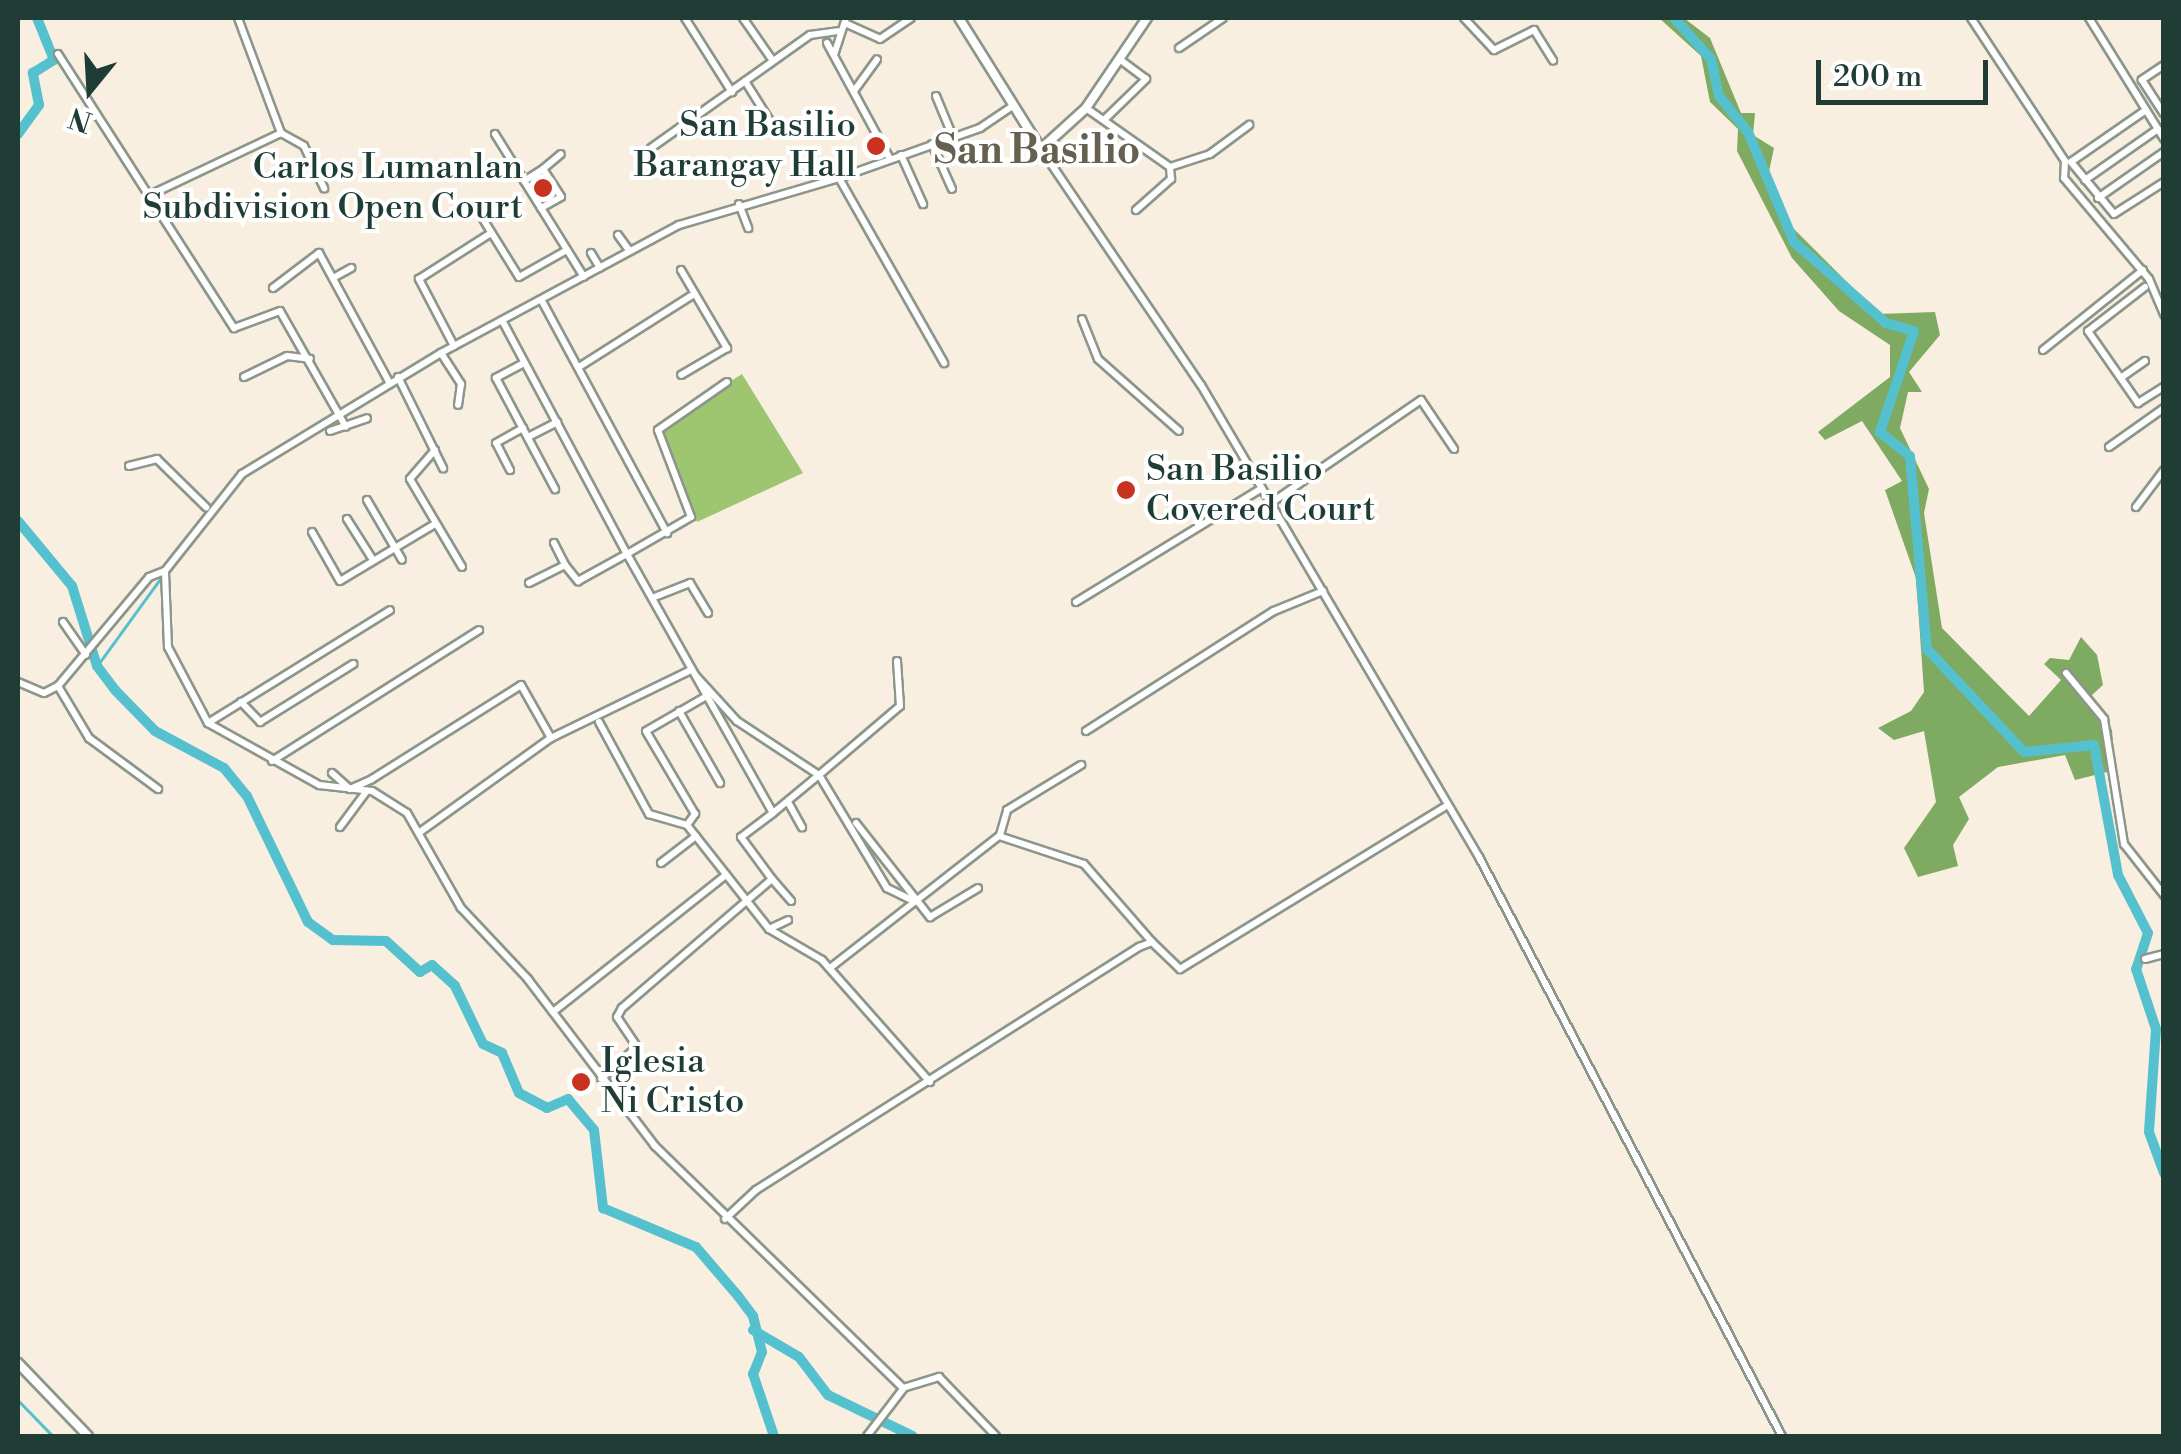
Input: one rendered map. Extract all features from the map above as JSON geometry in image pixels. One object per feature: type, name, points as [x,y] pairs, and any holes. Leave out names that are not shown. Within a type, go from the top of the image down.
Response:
[{"type":"street","points":[[238,18],[281,134],[304,146],[324,188]]},
{"type":"street","points":[[685,18],[732,92]]},
{"type":"street","points":[[743,18],[773,61]]},
{"type":"street","points":[[838,30],[846,21],[880,40],[911,18]]},
{"type":"street","points":[[959,18],[1041,149],[1215,408],[1323,591],[1444,807],[1782,1436]]},
{"type":"street","points":[[1041,149],[1086,108],[1146,18]]},
{"type":"street","points":[[1180,48],[1223,18]]},
{"type":"street","points":[[1464,18],[1494,50],[1534,30],[1552,60]]},
{"type":"street","points":[[1970,18],[2065,161],[2064,178],[2143,270],[2145,286],[2163,315]]},
{"type":"street","points":[[2089,18],[2164,139]]},
{"type":"street","points":[[651,148],[822,28],[838,30]]},
{"type":"street","points":[[834,54],[843,48],[838,30]]},
{"type":"street","points":[[827,44],[890,159]]},
{"type":"street","points":[[58,54],[152,194],[234,328],[280,312],[346,427]]},
{"type":"street","points":[[854,90],[877,59]]},
{"type":"street","points":[[1104,120],[1146,79],[1119,59]]},
{"type":"street","points":[[2163,110],[2142,80],[2164,65]]},
{"type":"street","points":[[745,82],[770,121]]},
{"type":"street","points":[[936,96],[953,137]]},
{"type":"street","points":[[18,682],[44,692],[58,686],[101,642],[148,577],[165,570],[206,507],[268,454],[389,382],[400,381],[454,346],[630,250],[739,204],[839,178],[953,137],[1013,106]]},
{"type":"street","points":[[1086,108],[1170,167],[1171,179],[1136,210]]},
{"type":"street","points":[[2146,110],[2071,160],[2098,198],[2116,214],[2164,182]]},
{"type":"street","points":[[1170,167],[1210,154],[1249,125]]},
{"type":"street","points":[[2084,180],[2158,129]]},
{"type":"street","points":[[152,194],[281,134]]},
{"type":"street","points":[[495,134],[584,277]]},
{"type":"street","points":[[932,144],[952,188]]},
{"type":"street","points":[[2098,198],[2164,152]]},
{"type":"street","points":[[524,181],[561,154]]},
{"type":"street","points":[[901,155],[923,204]]},
{"type":"street","points":[[541,208],[560,196],[543,169]]},
{"type":"street","points":[[839,178],[944,363]]},
{"type":"street","points":[[739,204],[748,228]]},
{"type":"street","points":[[483,219],[519,277],[567,250]]},
{"type":"street","points":[[454,346],[419,279],[491,233]]},
{"type":"street","points":[[618,235],[630,250]]},
{"type":"street","points":[[273,288],[321,251],[389,382]]},
{"type":"street","points":[[590,253],[600,268]]},
{"type":"street","points":[[333,278],[351,268]]},
{"type":"street","points":[[681,270],[728,348],[681,375]]},
{"type":"street","points":[[2043,350],[2143,270]]},
{"type":"street","points":[[2145,286],[2088,331],[2138,403],[2164,387]]},
{"type":"street","points":[[578,367],[694,294]]},
{"type":"street","points":[[542,300],[667,533]]},
{"type":"street","points":[[1082,319],[1098,360],[1179,431]]},
{"type":"street","points":[[503,322],[627,554],[774,814]]},
{"type":"street","points":[[442,355],[462,384],[458,405]]},
{"type":"street","points":[[244,377],[288,356],[310,360]]},
{"type":"street","points":[[2120,378],[2146,361]]},
{"type":"street","points":[[525,362],[496,378],[555,489]]},
{"type":"street","points":[[400,381],[443,468]]},
{"type":"street","points":[[554,544],[578,580],[667,533],[692,514],[660,425],[727,382]]},
{"type":"street","points":[[1271,502],[1421,400],[1454,448]]},
{"type":"street","points":[[2108,446],[2164,408]]},
{"type":"street","points":[[330,431],[367,418]]},
{"type":"street","points":[[528,437],[556,422]]},
{"type":"street","points":[[510,470],[496,443],[523,428]]},
{"type":"street","points":[[434,450],[410,475],[462,567]]},
{"type":"street","points":[[129,466],[157,458],[206,507]]},
{"type":"street","points":[[2136,507],[2164,470]]},
{"type":"street","points":[[1076,602],[1262,488]]},
{"type":"street","points":[[367,500],[402,560]]},
{"type":"street","points":[[347,518],[373,560]]},
{"type":"street","points":[[312,532],[340,581],[435,524]]},
{"type":"street","points":[[529,583],[566,565]]},
{"type":"street","points":[[165,570],[168,647],[208,723],[288,768],[367,791],[403,810],[420,832],[461,908],[552,1012],[601,1079],[725,1219],[903,1388]]},
{"type":"street","points":[[652,598],[690,583],[708,613]]},
{"type":"street","points":[[1086,731],[1274,611],[1323,591]]},
{"type":"street","points":[[208,723],[390,610]]},
{"type":"street","points":[[63,622],[89,653]]},
{"type":"street","points":[[272,760],[479,630]]},
{"type":"street","points":[[790,901],[740,837],[774,814],[900,706],[897,661]]},
{"type":"street","points":[[241,702],[260,722],[354,664]]},
{"type":"street","points":[[420,832],[552,738],[599,722],[693,672]]},
{"type":"street","points":[[2066,673],[2104,719],[2127,817],[2124,844],[2164,895]]},
{"type":"street","points":[[350,789],[521,685],[552,738]]},
{"type":"street","points":[[58,686],[89,738],[158,790]]},
{"type":"street","points":[[708,696],[819,775],[914,898],[940,918],[978,888]]},
{"type":"street","points":[[687,825],[695,814],[646,732],[708,696]]},
{"type":"street","points":[[679,711],[720,783]]},
{"type":"street","points":[[599,722],[649,814],[687,825],[769,929],[830,968],[930,1082]]},
{"type":"street","points":[[288,768],[289,746]]},
{"type":"street","points":[[830,968],[914,898],[999,836],[1007,810],[1081,765]]},
{"type":"street","points":[[332,773],[350,789]]},
{"type":"street","points":[[340,827],[367,791]]},
{"type":"street","points":[[787,802],[802,827]]},
{"type":"street","points":[[999,836],[1084,864],[1180,970],[1444,807]]},
{"type":"street","points":[[849,816],[887,888],[914,898]]},
{"type":"street","points":[[661,862],[696,836]]},
{"type":"street","points":[[552,1012],[726,876]]},
{"type":"street","points":[[601,1079],[637,1047],[618,1012],[772,879]]},
{"type":"street","points":[[769,929],[788,920]]},
{"type":"street","points":[[725,1219],[756,1190],[1152,942]]},
{"type":"street","points":[[2146,960],[2164,954]]},
{"type":"street","points":[[18,1363],[88,1436]]},
{"type":"street","points":[[866,1436],[903,1388],[939,1377],[996,1436]]},
{"type":"green space","points":[[1659,18],[1684,18],[1710,38],[1741,113],[1755,113],[1753,135],[1774,148],[1767,181],[1792,227],[1879,314],[1935,312],[1940,335],[1909,372],[1922,392],[1908,392],[1900,428],[1929,489],[1924,513],[1942,628],[2029,716],[2061,680],[2044,664],[2050,658],[2069,660],[2081,637],[2097,655],[2103,685],[2091,696],[2112,730],[2115,770],[2075,780],[2065,755],[1998,767],[1959,797],[1969,819],[1953,845],[1958,866],[1918,877],[1904,848],[1936,802],[1924,731],[1894,740],[1878,728],[1911,711],[1924,692],[1916,578],[1885,490],[1902,481],[1862,421],[1825,440],[1818,432],[1890,377],[1890,345],[1839,311],[1792,258],[1737,151],[1738,129],[1710,102],[1701,56]]},
{"type":"green space","points":[[742,374],[803,473],[697,522],[661,425]]},
{"type":"waterway","points":[[18,134],[39,105],[33,73],[54,60],[37,18]]},
{"type":"waterway","points":[[1674,18],[1711,59],[1719,96],[1748,132],[1794,242],[1886,323],[1914,331],[1880,432],[1910,456],[1927,649],[2024,752],[2094,745],[2118,875],[2148,933],[2136,969],[2156,1029],[2149,1132],[2164,1173]]},
{"type":"waterway","points":[[18,521],[72,586],[97,666],[116,691],[155,731],[224,768],[247,796],[308,922],[333,940],[386,941],[420,972],[432,965],[455,986],[483,1044],[502,1053],[519,1093],[547,1108],[568,1099],[594,1130],[603,1208],[696,1247],[738,1296],[753,1316],[762,1352],[753,1374],[774,1436]]},
{"type":"waterway","points":[[97,666],[160,579]]},
{"type":"waterway","points":[[753,1330],[799,1357],[828,1395],[913,1436]]},
{"type":"waterway","points":[[18,1400],[53,1436]]},
{"type":"place","name":"San Basilio Barangay Hall","points":[[876,146]]},
{"type":"place","name":"Carlos Lumanlan Subdivision Open Court","points":[[543,188]]},
{"type":"place","name":"San Basilio Covered Court","points":[[1126,490]]},
{"type":"place","name":"Iglesia Ni Cristo","points":[[581,1082]]},
{"type":"district","name":"San Basilio","points":[[1037,151]]}]
